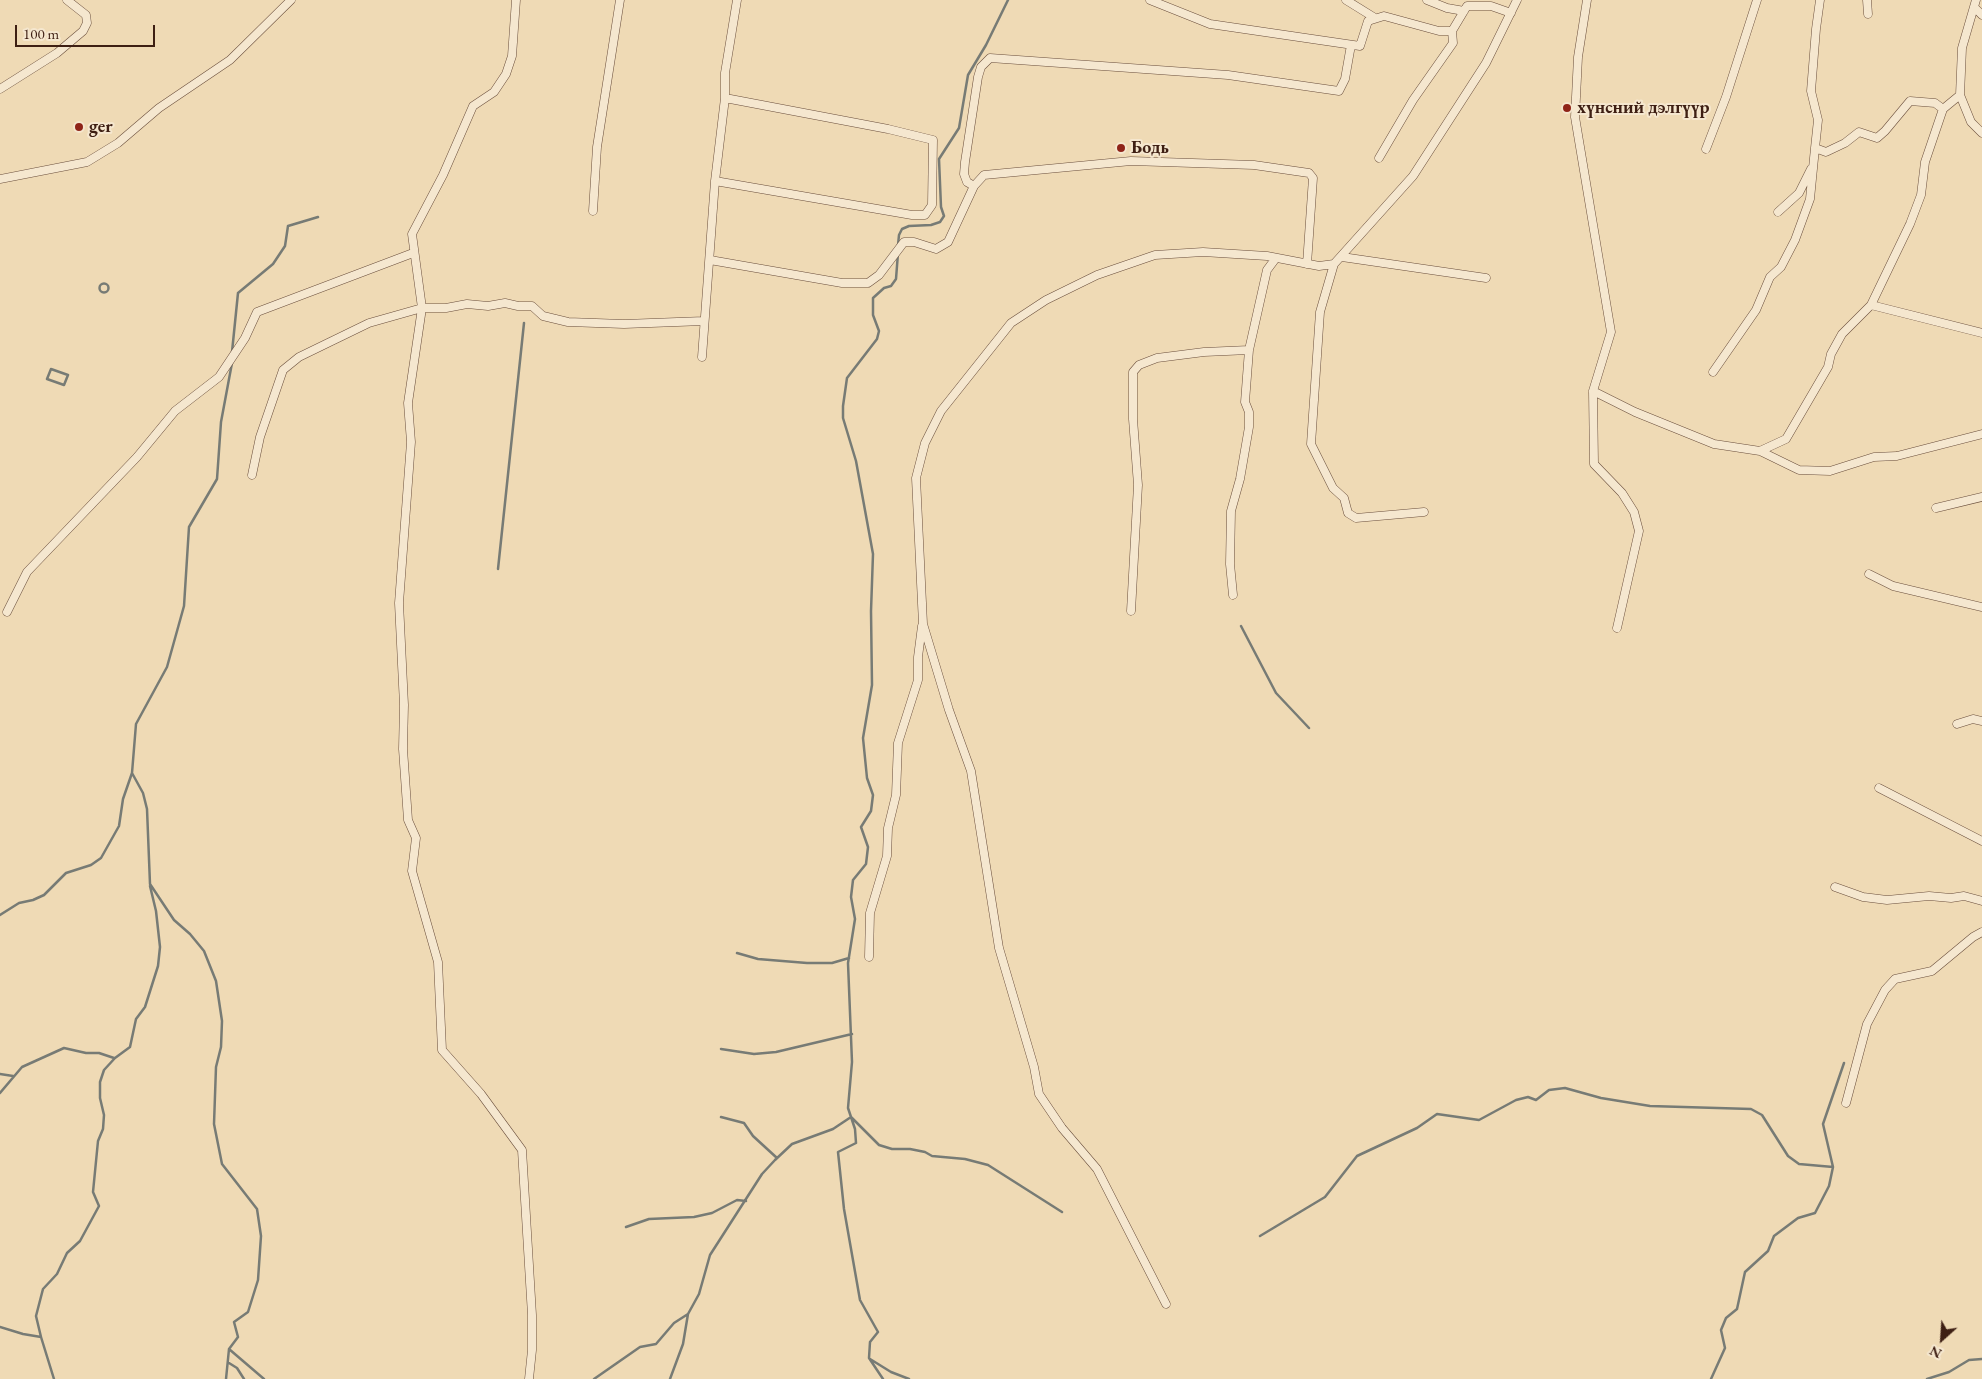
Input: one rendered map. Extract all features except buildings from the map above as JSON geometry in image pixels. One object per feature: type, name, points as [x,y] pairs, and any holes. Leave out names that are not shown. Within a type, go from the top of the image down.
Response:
[{"type":"street","points":[[0,89],[57,53],[83,31],[87,23],[86,15],[67,0]]},
{"type":"street","points":[[0,179],[87,162],[118,143],[159,108],[230,60],[291,0]]},
{"type":"street","points":[[516,0],[512,56],[506,74],[494,92],[473,106],[443,175],[412,234],[413,253],[422,308],[408,403],[411,442],[399,603],[404,705],[403,749],[408,820],[416,838],[412,871],[438,962],[442,1050],[482,1094],[522,1150],[532,1315],[532,1350],[529,1379]]},
{"type":"street","points":[[594,211],[597,147],[620,0]]},
{"type":"street","points":[[702,357],[715,181],[725,98],[727,53],[737,0]]},
{"type":"street","points":[[1150,0],[1210,24],[1360,46],[1368,21],[1384,16],[1439,31],[1452,31]]},
{"type":"street","points":[[1346,0],[1375,18]]},
{"type":"street","points":[[1427,0],[1448,8],[1464,11]]},
{"type":"street","points":[[1424,512],[1356,518],[1348,513],[1344,498],[1333,488],[1311,444],[1320,312],[1334,264],[1413,176],[1486,62],[1518,0]]},
{"type":"street","points":[[1587,0],[1578,57],[1575,117],[1611,332],[1593,391],[1594,464],[1622,493],[1634,512],[1639,531],[1616,628]]},
{"type":"street","points":[[1706,150],[1726,97],[1757,0]]},
{"type":"street","points":[[1713,372],[1756,310],[1770,277],[1780,267],[1794,240],[1810,199],[1818,120],[1811,91],[1820,0]]},
{"type":"street","points":[[1867,0],[1868,14]]},
{"type":"street","points":[[1975,4],[1982,15]]},
{"type":"street","points":[[1975,4],[1962,48],[1960,95],[1971,122],[1982,133]]},
{"type":"street","points":[[1379,158],[1414,100],[1453,43],[1452,31],[1467,6],[1492,6],[1511,13]]},
{"type":"street","points":[[974,186],[968,182],[964,174],[965,162],[978,77],[981,67],[990,58],[1182,71],[1339,91],[1345,79],[1351,45]]},
{"type":"street","points":[[1760,451],[1786,439],[1828,367],[1831,354],[1842,334],[1871,305],[1910,224],[1920,194],[1925,162],[1943,109],[1960,95]]},
{"type":"street","points":[[715,181],[912,215],[925,215],[932,205],[933,140],[888,128],[725,98]]},
{"type":"street","points":[[1815,148],[1826,152],[1845,143],[1859,132],[1877,138],[1885,132],[1910,101],[1935,103],[1943,109]]},
{"type":"street","points":[[710,260],[842,283],[868,283],[879,275],[904,242],[914,242],[936,249],[948,242],[974,186],[984,175],[1131,161],[1254,165],[1309,172],[1313,178],[1307,264]]},
{"type":"street","points":[[1778,212],[1789,204],[1799,192],[1814,164]]},
{"type":"street","points":[[869,957],[870,913],[887,856],[888,828],[896,795],[898,743],[918,680],[918,657],[923,624],[916,478],[925,443],[941,411],[1011,323],[1046,300],[1098,275],[1155,255],[1203,252],[1258,254],[1319,266],[1334,264]]},
{"type":"street","points":[[7,612],[27,572],[137,457],[175,411],[219,377],[245,338],[257,312],[413,253]]},
{"type":"street","points":[[1342,257],[1486,278]]},
{"type":"street","points":[[1233,595],[1230,564],[1231,511],[1249,427],[1249,412],[1246,402],[1248,350],[1267,270],[1276,258]]},
{"type":"street","points":[[252,475],[260,437],[283,370],[299,358],[369,323],[422,308],[433,309],[467,304],[488,306],[505,303],[518,306],[532,306],[544,316],[568,322],[624,324],[704,321]]},
{"type":"street","points":[[1871,305],[1982,333]]},
{"type":"street","points":[[1131,611],[1138,486],[1133,419],[1133,372],[1139,365],[1157,358],[1204,352],[1248,350]]},
{"type":"street","points":[[1593,391],[1635,412],[1714,444],[1760,451],[1799,470],[1830,471],[1874,457],[1897,456],[1982,434]]},
{"type":"street","points":[[1936,508],[1982,497]]},
{"type":"street","points":[[1869,574],[1893,586],[1982,607]]},
{"type":"street","points":[[923,624],[949,710],[971,771],[999,948],[1034,1067],[1039,1094],[1062,1128],[1097,1169],[1166,1304]]},
{"type":"street","points":[[1958,724],[1982,720]]},
{"type":"street","points":[[1879,788],[1982,841]]},
{"type":"street","points":[[1835,887],[1862,897],[1887,900],[1929,896],[1964,896],[1982,900]]},
{"type":"street","points":[[1846,1103],[1867,1024],[1885,990],[1895,979],[1932,970],[1982,932]]},
{"type":"waterway","points":[[898,245],[902,229],[909,226],[931,225],[940,222],[944,216],[941,207],[939,159],[959,128],[968,75],[986,45],[1008,0]]},
{"type":"waterway","points":[[232,352],[238,293],[273,264],[285,246],[288,226],[318,217]]},
{"type":"waterway","points":[[883,1379],[869,1358],[870,1342],[878,1332],[860,1300],[844,1209],[838,1152],[856,1143],[855,1129],[848,1108],[852,1062],[848,963],[855,919],[851,897],[853,880],[866,864],[868,847],[861,827],[871,811],[873,795],[867,778],[863,738],[872,685],[871,611],[873,554],[856,461],[843,418],[843,406],[847,378],[877,339],[879,331],[873,315],[873,298],[884,288],[891,286],[896,279],[898,253]]},
{"type":"waterway","points":[[104,284],[108,288],[104,292],[100,288],[104,284]]},
{"type":"waterway","points":[[498,569],[524,323]]},
{"type":"waterway","points":[[226,1379],[229,1349],[238,1337],[234,1322],[248,1312],[258,1280],[261,1236],[257,1209],[222,1164],[214,1124],[216,1067],[221,1047],[222,1021],[216,981],[204,951],[190,934],[174,920],[150,884],[147,809],[143,793],[132,773],[136,724],[167,667],[184,606],[189,527],[217,479],[221,422],[232,363]]},
{"type":"waterway","points":[[51,369],[68,375],[64,385],[47,379],[51,369]]},
{"type":"waterway","points":[[1241,626],[1276,693],[1309,728]]},
{"type":"waterway","points":[[0,915],[19,903],[44,895],[66,873],[91,865],[101,858],[119,826],[123,799],[132,773]]},
{"type":"waterway","points":[[0,1327],[41,1337],[36,1316],[43,1289],[57,1274],[67,1253],[80,1241],[99,1206],[93,1192],[98,1141],[103,1129],[104,1115],[100,1098],[100,1082],[104,1070],[115,1058],[130,1047],[136,1019],[145,1007],[158,966],[160,947],[156,911],[150,886]]},
{"type":"waterway","points":[[737,953],[758,959],[807,963],[832,963],[849,958]]},
{"type":"waterway","points":[[721,1049],[754,1054],[776,1052],[852,1034]]},
{"type":"waterway","points":[[0,1093],[22,1067],[64,1048],[86,1053],[99,1053],[114,1058]]},
{"type":"waterway","points":[[1711,1379],[1725,1348],[1721,1330],[1726,1318],[1737,1309],[1745,1272],[1768,1251],[1774,1236],[1798,1218],[1815,1213],[1829,1186],[1833,1167],[1823,1124],[1844,1063]]},
{"type":"waterway","points":[[0,1074],[13,1076]]},
{"type":"waterway","points":[[1260,1236],[1325,1197],[1357,1156],[1417,1128],[1437,1114],[1479,1120],[1516,1100],[1528,1097],[1536,1100],[1549,1090],[1565,1088],[1601,1098],[1650,1106],[1751,1109],[1762,1115],[1788,1156],[1799,1164],[1833,1167]]},
{"type":"waterway","points":[[721,1117],[744,1123],[753,1136],[777,1158]]},
{"type":"waterway","points":[[594,1379],[640,1347],[656,1344],[674,1323],[688,1314],[699,1294],[710,1255],[762,1174],[775,1160],[792,1144],[833,1129],[851,1117],[879,1145],[892,1149],[910,1149],[925,1152],[932,1156],[965,1159],[988,1165],[1062,1212]]},
{"type":"waterway","points":[[626,1227],[649,1219],[694,1217],[712,1213],[737,1200],[746,1201]]},
{"type":"waterway","points":[[670,1379],[683,1344],[688,1314]]},
{"type":"waterway","points":[[41,1337],[54,1379]]},
{"type":"waterway","points":[[229,1349],[264,1379]]},
{"type":"waterway","points":[[870,1359],[891,1372],[909,1379]]},
{"type":"waterway","points":[[1927,1379],[1949,1372],[1969,1360],[1982,1359]]},
{"type":"waterway","points":[[229,1363],[237,1368],[244,1379]]},
{"type":"place","name":"хүнсний дэлгүүр","points":[[1567,108]]},
{"type":"place","name":"ger","points":[[79,127]]},
{"type":"place","name":"Бодь","points":[[1121,148]]}]
